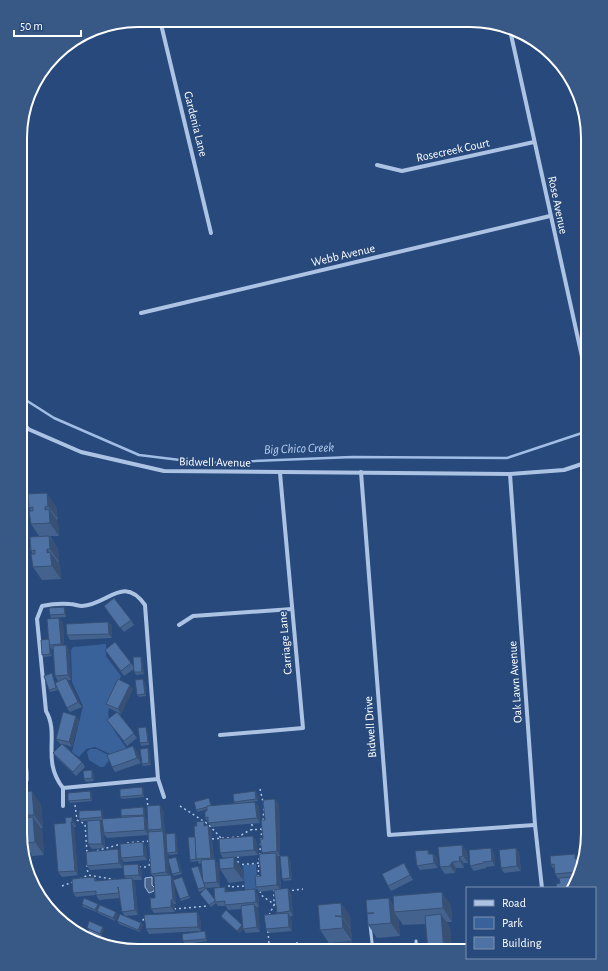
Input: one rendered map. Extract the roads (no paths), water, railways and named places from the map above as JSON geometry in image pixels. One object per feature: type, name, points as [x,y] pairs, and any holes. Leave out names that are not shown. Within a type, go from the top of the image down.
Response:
[{"type":"street","name":"Gardenia Lane","points":[[162,27],[212,233]]},
{"type":"street","name":"Rose Avenue","points":[[511,34],[581,353]]},
{"type":"street","name":"Rosecreek Court","points":[[377,165],[402,171],[534,142]]},
{"type":"street","name":"Webb Avenue","points":[[141,313],[550,216]]},
{"type":"street","name":"Bidwell Avenue","points":[[28,429],[81,452],[164,471],[510,474],[564,470],[581,464]]},
{"type":"street","name":"Bidwell Drive","points":[[361,472],[389,834],[535,825]]},
{"type":"street","name":"Carriage Lane","points":[[220,735],[303,728],[280,473]]},
{"type":"street","name":"Oak Lawn Avenue","points":[[510,474],[535,825],[542,887]]},
{"type":"street","points":[[63,806],[63,788],[55,779],[52,770],[51,720],[46,711],[38,619],[42,606],[56,603],[82,606],[121,591],[132,591],[145,605],[158,779],[164,797]]},
{"type":"street","points":[[180,625],[193,616],[292,609]]},
{"type":"street","points":[[63,788],[158,779]]},
{"type":"lane","points":[[369,918],[371,944]]},
{"type":"waterway","name":"Big Chico Creek","points":[[27,401],[54,418],[139,455],[205,463],[352,457],[507,458],[581,433]]}]
